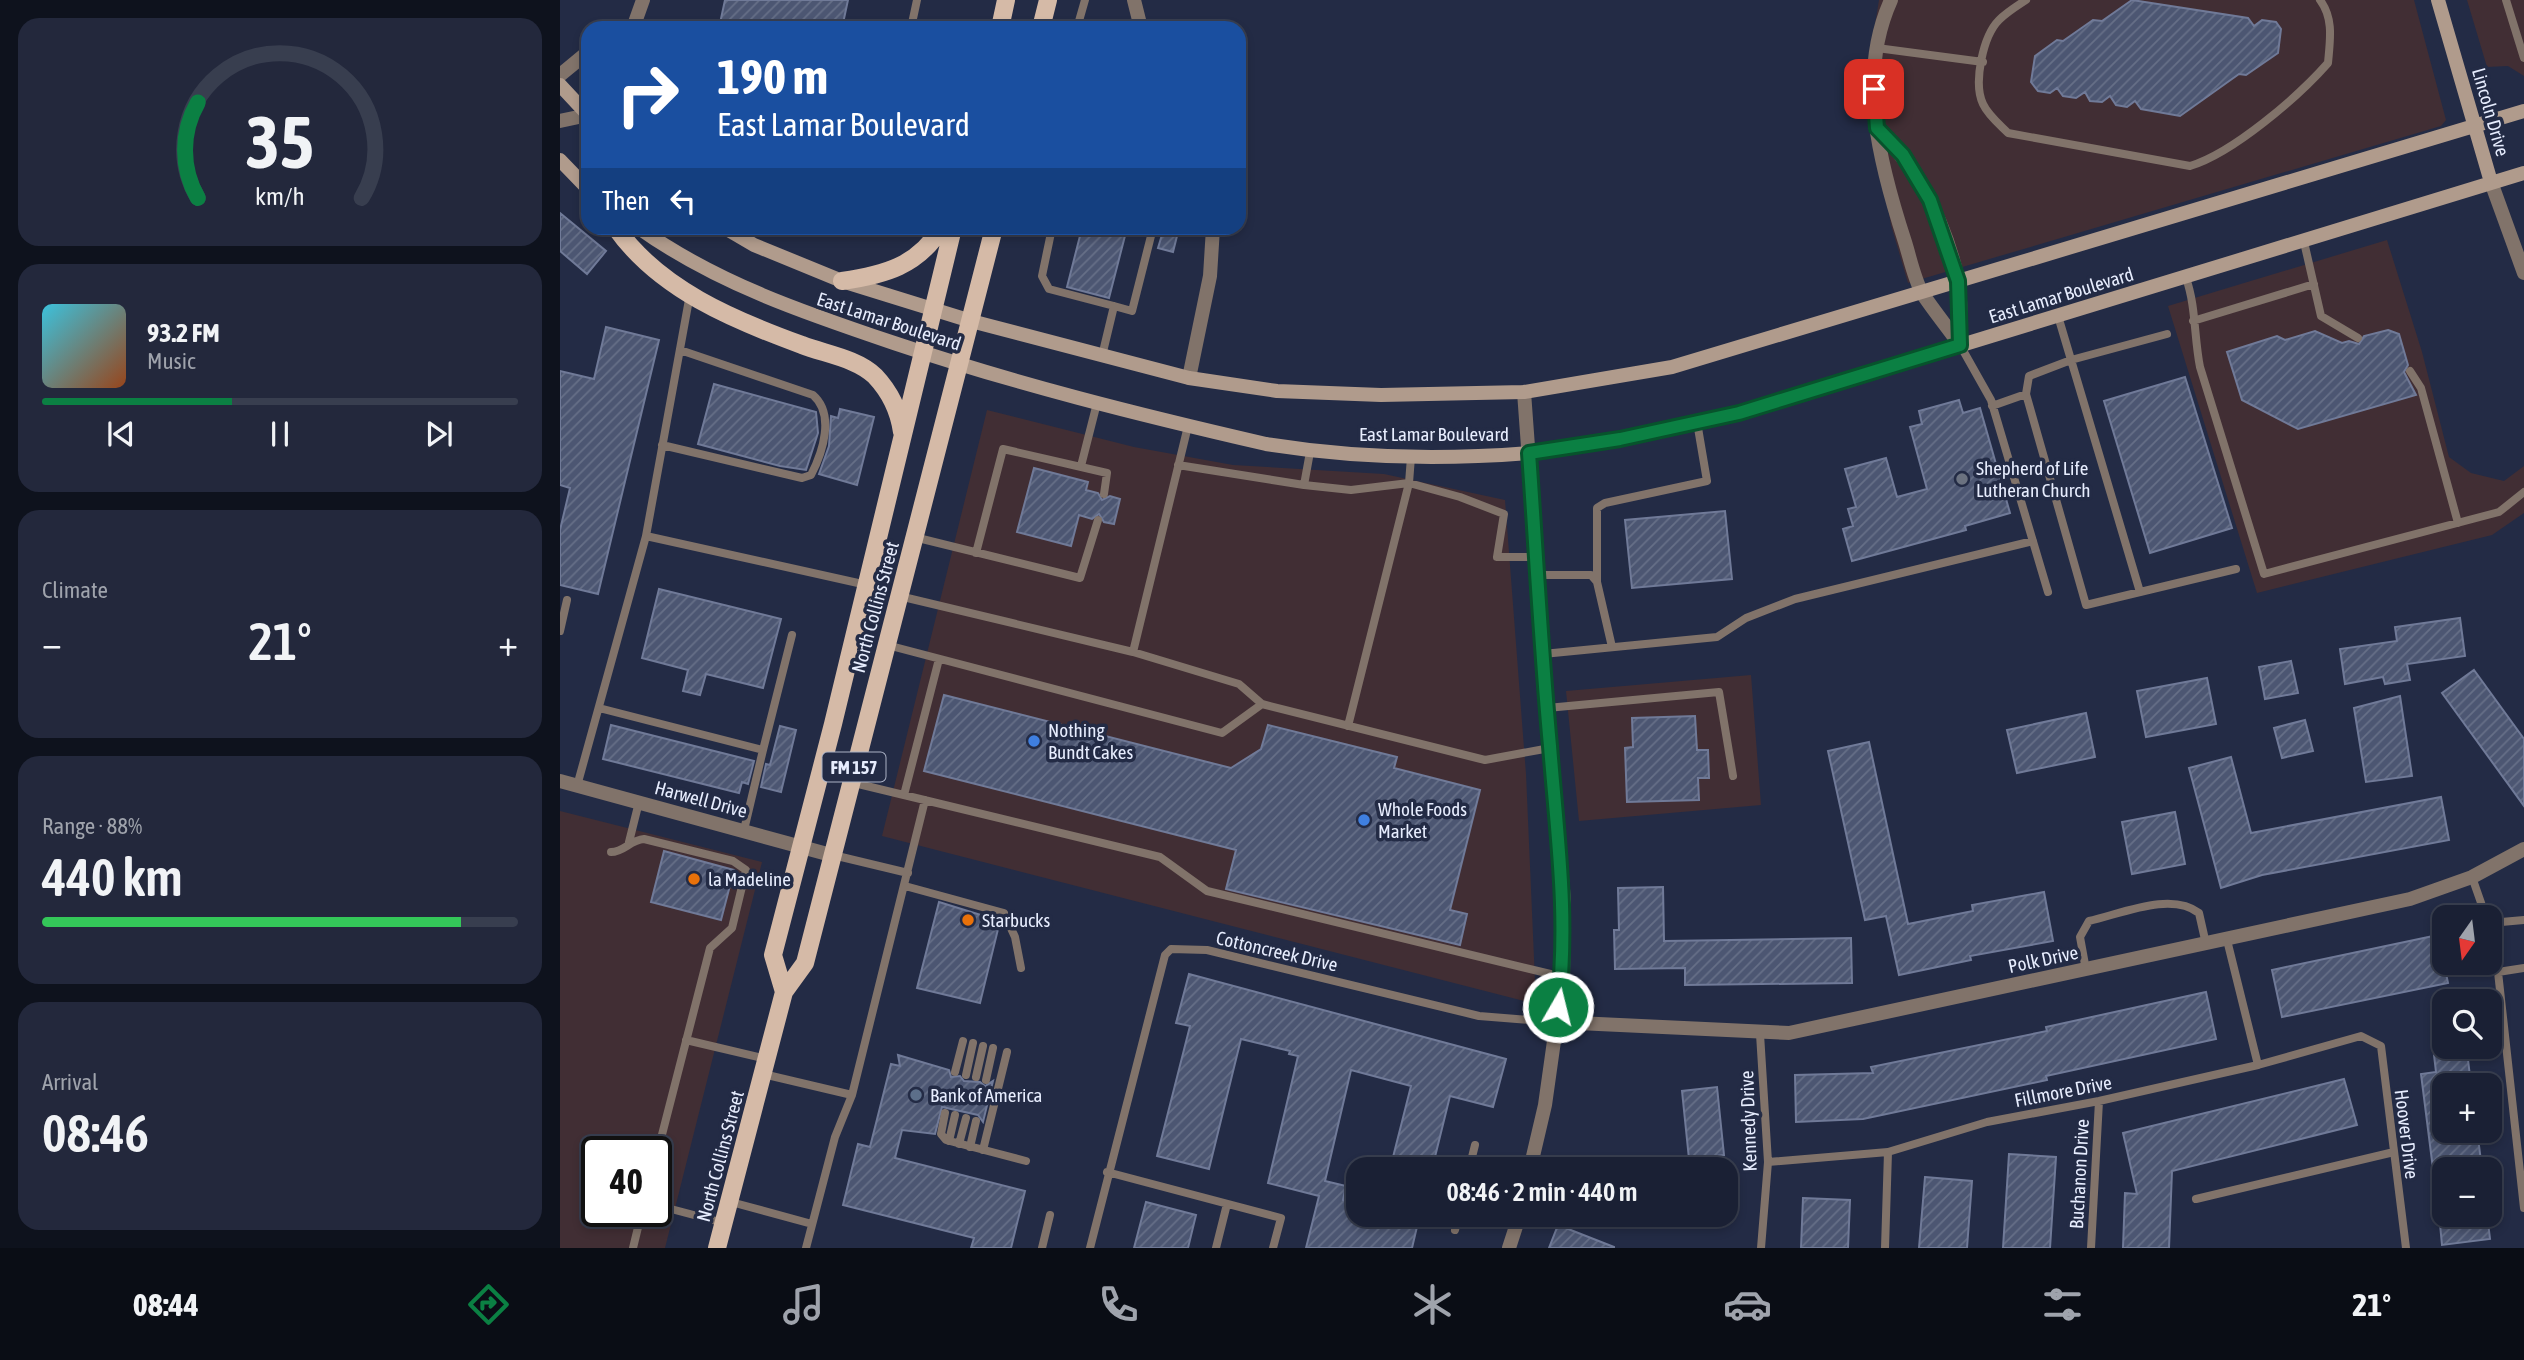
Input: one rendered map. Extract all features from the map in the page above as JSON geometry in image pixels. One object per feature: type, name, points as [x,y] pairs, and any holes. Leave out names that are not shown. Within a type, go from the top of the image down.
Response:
[{"type":"main road","points":[[1002,21],[1006,0]]},
{"type":"main road","points":[[1043,21],[1048,0]]},
{"type":"main road","name":"Lincoln Drive","points":[[2438,0],[2491,182]]},
{"type":"main road","points":[[560,85],[581,108]]},
{"type":"main road","name":"East Lamar Boulevard","points":[[738,235],[754,245],[842,281],[971,321],[1189,377],[1277,391],[1381,395],[1524,392],[1672,367],[2524,111]]},
{"type":"main road","points":[[560,160],[581,182]]},
{"type":"main road","name":"East Lamar Boulevard","points":[[650,235],[701,266],[789,307],[959,365],[1188,426],[1310,452],[1412,457],[1529,453],[1620,439],[1739,413],[2524,173]]},
{"type":"main road","points":[[621,235],[632,251],[671,284],[873,375],[895,404],[904,440]]},
{"type":"main road","points":[[842,281],[885,274],[914,260],[924,252],[935,235]]},
{"type":"main road","name":"North Collins Street","points":[[784,992],[772,955],[803,846],[925,354],[951,235]]},
{"type":"main road","name":"North Collins Street","points":[[718,1248],[784,992],[805,963],[992,235]]},
{"type":"street","points":[[636,21],[643,0]]},
{"type":"street","points":[[1134,0],[1139,21]]},
{"type":"street","points":[[1891,0],[1883,19],[1873,68],[1877,128],[1888,190],[1921,291],[1960,345]]},
{"type":"street","points":[[560,75],[581,58]]},
{"type":"street","points":[[560,121],[581,116]]},
{"type":"street","points":[[1877,128],[1903,155],[1930,200],[1958,281],[1960,345]]},
{"type":"street","name":"Lincoln Drive","points":[[2491,182],[2524,273]]},
{"type":"street","points":[[1189,377],[1210,276],[1213,235]]},
{"type":"street","points":[[1524,392],[1564,900],[1563,977],[1545,1105],[1533,1157]]},
{"type":"street","name":"Harwell Drive","points":[[560,781],[831,855]]},
{"type":"street","name":"Polk Drive","points":[[1556,1022],[1760,1034],[1789,1033],[2410,899],[2472,877],[2524,849]]},
{"type":"street","points":[[1509,1248],[1516,1227]]},
{"type":"lane","points":[[912,21],[917,0]]},
{"type":"lane","points":[[1079,21],[1085,0]]},
{"type":"lane","points":[[2026,0],[1998,21],[1990,34],[1979,78],[1982,102],[2008,133],[2190,166],[2211,160],[2276,111],[2328,63],[2331,31],[2327,9],[2320,0]]},
{"type":"lane","points":[[2506,0],[2524,58]]},
{"type":"lane","points":[[1877,48],[1983,62]]},
{"type":"lane","points":[[1049,235],[1042,276],[1049,289],[1132,311],[1151,235]]},
{"type":"lane","points":[[2304,242],[2322,316],[2358,338]]},
{"type":"lane","points":[[2186,278],[2193,297],[2193,321],[2200,367],[2264,574],[2499,512],[2524,492]]},
{"type":"lane","points":[[2193,321],[2314,284]]},
{"type":"lane","points":[[577,786],[646,536],[690,294]]},
{"type":"lane","points":[[1102,356],[1114,306]]},
{"type":"lane","points":[[2058,316],[2140,592]]},
{"type":"lane","points":[[2167,334],[2071,360],[2029,376],[2026,394],[2087,605],[2236,569]]},
{"type":"lane","points":[[1960,345],[1992,406],[2048,592]]},
{"type":"lane","points":[[663,445],[802,478],[811,475],[816,466],[826,422],[823,404],[813,395],[680,350]]},
{"type":"lane","points":[[2410,371],[2421,388],[2458,523]]},
{"type":"lane","points":[[1992,406],[2026,394]]},
{"type":"lane","points":[[1081,466],[1097,403]]},
{"type":"lane","points":[[1612,647],[1597,582],[1597,508],[1605,503],[1707,481],[1697,422]]},
{"type":"lane","points":[[1133,652],[1188,426]]},
{"type":"lane","points":[[976,553],[1003,449],[1107,472],[1104,494]]},
{"type":"lane","points":[[1304,485],[1310,452]]},
{"type":"lane","points":[[1348,726],[1409,483],[1412,457]]},
{"type":"lane","points":[[1178,465],[1351,490],[1409,483],[1460,497],[1504,514],[1497,557],[1537,557]]},
{"type":"lane","points":[[914,537],[1080,578],[1098,520]]},
{"type":"lane","points":[[646,536],[868,585]]},
{"type":"lane","points":[[1543,654],[1717,637],[1746,618],[1795,599],[2033,541]]},
{"type":"lane","points":[[1537,575],[1591,575],[1597,582]]},
{"type":"lane","points":[[899,596],[1133,652],[1238,684],[1262,704],[1485,760],[1550,748]]},
{"type":"lane","points":[[560,631],[567,600]]},
{"type":"lane","points":[[744,830],[792,635]]},
{"type":"lane","points":[[887,645],[1222,733],[1262,704]]},
{"type":"lane","points":[[904,795],[939,659]]},
{"type":"lane","points":[[1547,708],[1719,692],[1732,776]]},
{"type":"lane","points":[[599,708],[763,750]]},
{"type":"lane","points":[[850,782],[1160,857],[1208,891],[1563,977]]},
{"type":"lane","points":[[806,1248],[835,1137],[852,1096],[925,800]]},
{"type":"lane","points":[[611,852],[624,848],[629,842],[639,802]]},
{"type":"lane","points":[[629,842],[644,839],[733,861],[746,870],[732,928],[710,948],[662,1136]]},
{"type":"lane","points":[[831,855],[908,873]]},
{"type":"lane","points":[[2472,877],[2482,905]]},
{"type":"lane","points":[[905,886],[1004,913],[1015,937],[1021,968]]},
{"type":"lane","points":[[2085,970],[2081,937],[2089,921],[2159,905],[2180,902],[2199,913],[2206,944]]},
{"type":"lane","points":[[2502,922],[2524,920]]},
{"type":"lane","points":[[2227,940],[2258,1065]]},
{"type":"lane","name":"Cottoncreek Drive","points":[[1090,1248],[1107,1172],[1165,955],[1171,949],[1207,950],[1479,1016],[1556,1022]]},
{"type":"lane","points":[[2502,971],[2524,968]]},
{"type":"lane","points":[[2498,975],[2524,1208]]},
{"type":"lane","name":"Kennedy Drive","points":[[1760,1034],[1768,1162],[1761,1248]]},
{"type":"lane","name":"Fillmore Drive","points":[[1768,1162],[1888,1152],[1987,1122],[2099,1101],[2258,1065],[2361,1036]]},
{"type":"lane","name":"Hoover Drive","points":[[2361,1036],[2381,1046],[2406,1248]]},
{"type":"lane","points":[[686,1040],[852,1096]]},
{"type":"lane","points":[[955,1072],[963,1041]]},
{"type":"lane","points":[[966,1074],[973,1043]]},
{"type":"lane","points":[[976,1077],[983,1046]]},
{"type":"lane","points":[[986,1080],[993,1048]]},
{"type":"lane","points":[[983,1150],[1007,1052]]},
{"type":"lane","name":"Buchanon Drive","points":[[2091,1248],[2099,1101]]},
{"type":"lane","points":[[945,1113],[941,1134],[949,1141],[1026,1161]]},
{"type":"lane","points":[[949,1141],[955,1115]]},
{"type":"lane","points":[[959,1144],[966,1118]]},
{"type":"lane","points":[[970,1147],[976,1121]]},
{"type":"lane","points":[[1472,1157],[1475,1145]]},
{"type":"lane","points":[[1885,1248],[1888,1152]]},
{"type":"lane","points":[[2196,1199],[2394,1152]]},
{"type":"lane","points":[[1107,1172],[1281,1218],[1273,1248]]},
{"type":"lane","points":[[731,1202],[812,1224]]},
{"type":"lane","points":[[1216,1248],[1227,1204]]},
{"type":"lane","points":[[672,1209],[724,1223]]},
{"type":"lane","points":[[1042,1248],[1050,1215]]},
{"type":"lane","points":[[633,1248],[638,1227]]},
{"type":"shaded area","points":[[1879,0],[2414,0],[2446,120],[2441,126],[1908,283],[1891,225],[1866,80]]},
{"type":"shaded area","points":[[2467,0],[2524,0],[2524,76],[2508,66],[2487,67]]},
{"type":"shaded area","points":[[2387,240],[2422,352],[2449,457],[2471,473],[2504,481],[2524,466],[2524,513],[2492,535],[2257,593],[2168,306]]},
{"type":"shaded area","points":[[987,410],[1134,447],[1233,465],[1384,474],[1505,500],[1526,774],[1536,1004],[882,836]]},
{"type":"shaded area","points":[[1751,675],[1761,805],[1579,821],[1566,691]]},
{"type":"shaded area","points":[[560,811],[762,862],[672,1220],[672,1136],[581,1136],[581,1227],[670,1227],[665,1248],[560,1248]]},
{"type":"building","points":[[725,0],[848,0],[844,21],[720,21]]},
{"type":"building","points":[[2132,0],[2248,18],[2254,26],[2262,20],[2276,22],[2281,29],[2278,53],[2246,75],[2239,74],[2180,116],[2141,109],[2135,101],[2127,107],[2116,105],[2110,96],[2102,102],[2090,101],[2085,92],[2076,98],[2063,96],[2057,88],[2050,93],[2038,91],[2031,82],[2035,56],[2093,20],[2102,21]]},
{"type":"building","points":[[560,213],[581,230],[581,235],[587,235],[606,251],[587,274],[560,251]]},
{"type":"building","points":[[1080,235],[1125,235],[1109,298],[1067,287]]},
{"type":"building","points":[[1162,235],[1177,235],[1173,252],[1158,248]]},
{"type":"building","points":[[606,327],[659,340],[598,594],[560,585],[560,530],[570,488],[560,485],[560,371],[594,379]]},
{"type":"building","points":[[2388,330],[2399,334],[2408,365],[2404,372],[2416,395],[2298,429],[2242,400],[2227,352],[2277,336],[2285,340],[2315,331],[2342,343],[2349,341],[2359,344],[2364,336]]},
{"type":"building","points":[[2185,377],[2232,528],[2150,553],[2104,401]]},
{"type":"building","points":[[714,384],[816,412],[818,433],[806,470],[780,466],[698,444]]},
{"type":"building","name":"Shepherd of Life Lutheran Church","points":[[1959,400],[1963,413],[1980,408],[2010,513],[1965,526],[1966,530],[1852,561],[1843,529],[1853,526],[1848,509],[1856,507],[1845,469],[1886,458],[1897,497],[1927,489],[1910,427],[1922,424],[1919,411]]},
{"type":"building","points":[[840,409],[874,417],[857,485],[819,474],[829,446],[831,416],[838,418]]},
{"type":"building","points":[[1034,468],[1088,482],[1086,490],[1098,493],[1102,500],[1110,496],[1120,499],[1114,524],[1104,522],[1099,514],[1092,519],[1079,515],[1071,546],[1017,532]]},
{"type":"building","points":[[1725,511],[1732,579],[1632,588],[1625,520]]},
{"type":"building","points":[[659,589],[781,619],[763,688],[706,674],[700,695],[683,691],[688,670],[642,658]]},
{"type":"building","points":[[2460,618],[2465,656],[2407,664],[2410,680],[2385,684],[2383,677],[2345,684],[2340,649],[2397,641],[2395,627]]},
{"type":"building","points":[[2291,661],[2298,693],[2265,699],[2259,667]]},
{"type":"building","points":[[2474,670],[2524,739],[2524,806],[2442,693]]},
{"type":"building","points":[[2207,678],[2216,724],[2146,737],[2137,691]]},
{"type":"building","points":[[944,695],[1231,768],[1261,749],[1268,725],[1397,757],[1394,768],[1480,790],[1450,910],[1467,914],[1460,945],[1226,889],[1236,850],[924,771]]},
{"type":"building","points":[[2400,696],[2412,776],[2366,782],[2354,708]]},
{"type":"building","points":[[2086,713],[2095,757],[2017,773],[2007,730]]},
{"type":"building","points":[[1695,716],[1697,750],[1708,750],[1709,778],[1698,778],[1699,800],[1627,802],[1625,748],[1633,747],[1632,718]]},
{"type":"building","points":[[2305,720],[2313,751],[2282,758],[2274,728]]},
{"type":"building","points":[[611,725],[754,761],[748,784],[742,782],[739,793],[603,759]]},
{"type":"building","points":[[780,726],[796,730],[781,792],[761,787]]},
{"type":"building","points":[[1869,742],[1908,924],[1973,911],[1972,905],[2044,892],[2053,941],[1970,956],[1971,960],[1899,975],[1886,916],[1865,920],[1828,751]]},
{"type":"building","points":[[2231,757],[2251,833],[2441,797],[2449,840],[2262,875],[2221,888],[2189,768]]},
{"type":"building","points":[[2175,812],[2185,864],[2132,874],[2122,822]]},
{"type":"building","name":"la Madeline","points":[[664,851],[734,870],[721,920],[651,902]]},
{"type":"building","points":[[1663,887],[1664,941],[1851,938],[1852,983],[1685,985],[1685,968],[1615,969],[1614,930],[1619,930],[1618,888]]},
{"type":"building","points":[[939,902],[1000,921],[980,1003],[917,988]]},
{"type":"building","points":[[2432,936],[2432,975],[2446,975],[2448,983],[2282,1017],[2272,970]]},
{"type":"building","points":[[1189,974],[1506,1059],[1493,1107],[1450,1096],[1435,1157],[1393,1157],[1411,1086],[1351,1070],[1325,1181],[1346,1186],[1343,1200],[1346,1201],[1346,1227],[1417,1227],[1412,1248],[1306,1248],[1319,1196],[1268,1183],[1298,1056],[1289,1054],[1290,1051],[1241,1039],[1209,1169],[1157,1156],[1190,1026],[1176,1023]]},
{"type":"building","points":[[2206,992],[2216,1039],[2046,1076],[2047,1080],[1863,1119],[1796,1122],[1795,1075],[1873,1073],[1871,1067],[2047,1031],[2046,1027]]},
{"type":"building","points":[[898,1055],[949,1070],[951,1077],[960,1076],[964,1081],[980,1082],[985,1086],[993,1081],[983,1122],[978,1115],[942,1107],[935,1134],[902,1130],[895,1158],[1025,1191],[1011,1248],[971,1248],[974,1238],[843,1205],[858,1144],[870,1147],[891,1064],[900,1066]]},
{"type":"building","points":[[2434,1059],[2468,1059],[2470,1073],[2432,1073],[2432,1143],[2479,1143],[2480,1157],[2432,1157],[2432,1161],[2421,1074],[2436,1072]]},
{"type":"building","points":[[2344,1079],[2357,1125],[2172,1171],[2169,1248],[2123,1248],[2125,1193],[2137,1194],[2123,1133]]},
{"type":"building","points":[[1717,1087],[1724,1155],[1689,1157],[1682,1091]]},
{"type":"building","points":[[2009,1154],[2056,1157],[2050,1248],[2003,1248]]},
{"type":"building","points":[[1925,1177],[1972,1181],[1967,1248],[1919,1248]]},
{"type":"building","points":[[1803,1198],[1850,1200],[1848,1248],[1801,1248]]},
{"type":"building","points":[[1146,1202],[1196,1215],[1188,1248],[1134,1248]]},
{"type":"building","points":[[1557,1227],[1614,1247],[1614,1248],[1549,1248]]},
{"type":"building","points":[[2440,1227],[2489,1227],[2490,1239],[2442,1245]]},
{"type":"place","name":"Shepherd of Life Lutheran Church","points":[[1962,479]]},
{"type":"place","name":"Nothing Bundt Cakes","points":[[1034,741]]},
{"type":"place","name":"Whole Foods Market","points":[[1364,820]]},
{"type":"place","name":"la Madeline","points":[[694,879]]},
{"type":"place","name":"Starbucks","points":[[968,920]]},
{"type":"place","name":"Bank of America","points":[[916,1095]]},
{"type":"route","points":[[1558,1007],[1563,977],[1564,900],[1529,453],[1620,439],[1739,413],[1960,345],[1958,281],[1930,200],[1903,155],[1877,128],[1874,89]]}]
